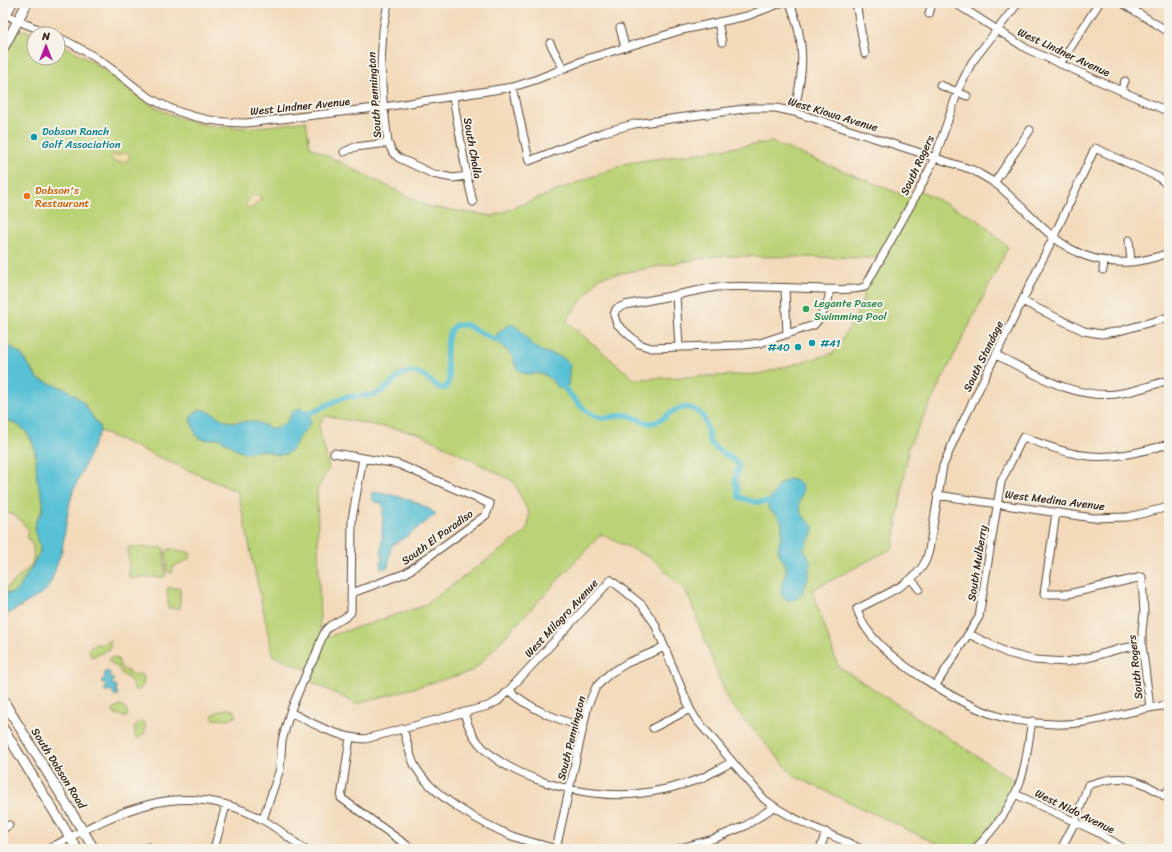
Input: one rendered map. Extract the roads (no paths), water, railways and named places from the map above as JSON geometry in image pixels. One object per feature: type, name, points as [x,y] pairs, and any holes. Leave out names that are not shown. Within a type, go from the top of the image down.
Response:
[{"type":"main road","points":[[4,17],[12,3]]},
{"type":"main road","points":[[3,49],[27,3]]},
{"type":"main road","name":"South Dobson Road","points":[[3,700],[94,849]]},
{"type":"main road","points":[[3,728],[77,849]]},
{"type":"street","name":"South Pennington","points":[[388,3],[381,49],[384,107],[388,143],[393,153],[400,158],[433,174],[453,178],[467,176]]},
{"type":"street","name":"West Lindner Avenue","points":[[66,41],[93,56],[148,97],[168,107],[200,118],[224,123],[246,123],[384,107],[513,87],[535,80],[587,59],[625,47],[682,30],[747,16],[781,3]]},
{"type":"street","points":[[790,3],[797,21],[802,46],[803,66],[800,88],[794,112]]},
{"type":"street","points":[[856,3],[866,54]]},
{"type":"street","points":[[929,14],[932,3]]},
{"type":"street","name":"West Lindner Avenue","points":[[955,3],[1027,49],[1169,112]]},
{"type":"street","name":"South Rogers","points":[[830,289],[829,299],[819,320],[814,325],[754,343],[651,348],[639,344],[617,324],[614,315],[616,309],[625,305],[716,287],[858,289],[865,287],[935,158],[957,92],[972,62],[1018,3]]},
{"type":"street","points":[[1060,64],[1099,3]]},
{"type":"street","points":[[1122,3],[1169,32]]},
{"type":"street","points":[[4,17],[31,26]]},
{"type":"street","points":[[718,22],[722,42]]},
{"type":"street","points":[[620,28],[625,47]]},
{"type":"street","points":[[550,43],[563,68]]},
{"type":"street","points":[[1121,91],[1125,81]]},
{"type":"street","points":[[940,85],[967,96]]},
{"type":"street","name":"West Kiowa Avenue","points":[[513,87],[529,161],[604,132],[634,124],[751,108],[776,108],[794,112],[973,170],[994,183],[1053,238],[1074,252],[1104,261],[1131,262],[1147,260],[1169,253]]},
{"type":"street","name":"South Cholla","points":[[453,97],[473,202]]},
{"type":"street","points":[[994,183],[1030,130]]},
{"type":"street","points":[[344,152],[355,147],[388,143]]},
{"type":"street","name":"South Standage","points":[[936,685],[899,662],[882,646],[866,629],[856,609],[906,583],[925,563],[929,550],[943,466],[954,440],[1053,238],[1095,148],[1158,177],[1169,186]]},
{"type":"street","points":[[1129,240],[1131,262]]},
{"type":"street","points":[[1103,270],[1104,261]]},
{"type":"street","points":[[785,288],[787,334]]},
{"type":"street","points":[[676,295],[678,347]]},
{"type":"street","points":[[1022,301],[1084,330],[1101,334],[1116,332],[1169,317]]},
{"type":"street","points":[[996,355],[1059,386],[1078,392],[1099,395],[1117,394],[1169,380]]},
{"type":"street","name":"South Mulberry","points":[[936,685],[979,617],[1001,482],[1023,437],[1055,449],[1082,455],[1114,456],[1139,452],[1169,444]]},
{"type":"street","name":"South El Paradiso","points":[[334,453],[398,464],[490,504],[486,515],[406,573],[352,593]]},
{"type":"street","points":[[263,820],[280,769],[282,741],[290,712],[309,667],[310,660],[326,629],[331,624],[349,614],[351,610],[352,519],[363,458]]},
{"type":"street","name":"West Medina Avenue","points":[[937,495],[1093,518],[1128,517],[1169,507]]},
{"type":"street","name":"South Rogers","points":[[1056,513],[1044,594],[1068,594],[1142,577],[1144,613],[1142,646],[1150,707]]},
{"type":"street","points":[[911,579],[919,590]]},
{"type":"street","name":"West Milagro Avenue","points":[[290,712],[336,734],[350,738],[365,739],[488,706],[498,701],[509,690],[611,580],[642,605],[648,612],[655,624],[690,709],[696,719],[764,799],[794,819],[826,832],[861,849]]},
{"type":"street","points":[[969,634],[1007,653],[1034,660],[1067,662],[1119,649],[1142,646]]},
{"type":"street","name":"South Pennington","points":[[556,849],[588,705],[596,687],[609,674],[627,663],[658,650],[663,646]]},
{"type":"street","points":[[936,685],[972,706],[1002,717],[1053,724],[1082,722],[1150,707],[1169,705]]},
{"type":"street","points":[[509,690],[534,708],[557,720],[583,727]]},
{"type":"street","points":[[653,728],[690,709]]},
{"type":"street","points":[[464,712],[473,735],[488,752],[510,768],[540,781],[570,789],[599,794],[634,794],[662,790],[702,777],[732,762]]},
{"type":"street","points":[[975,849],[999,822],[1015,794],[1023,771],[1032,721]]},
{"type":"street","points":[[404,729],[414,765],[429,785],[449,801],[476,818],[513,836],[556,849]]},
{"type":"street","points":[[350,738],[341,798],[412,849]]},
{"type":"street","points":[[1061,849],[1074,822],[1088,784],[1112,779],[1130,779],[1148,785],[1167,798],[1169,790]]},
{"type":"street","name":"West Nido Avenue","points":[[1015,794],[1097,832],[1125,849]]},
{"type":"street","points":[[49,849],[83,830],[127,810],[161,801],[191,800],[226,805],[243,810],[263,820],[304,849]]},
{"type":"street","points":[[214,849],[226,805]]},
{"type":"street","points":[[677,849],[713,839],[745,826],[774,807]]},
{"type":"street","points":[[820,849],[826,832]]},
{"type":"water","points":[[510,324],[518,328],[539,350],[557,355],[570,364],[568,385],[565,389],[557,387],[545,375],[527,374],[517,369],[511,354],[493,339],[499,332]]},
{"type":"water","points":[[3,341],[22,355],[38,379],[66,389],[82,401],[99,426],[100,431],[73,491],[68,511],[62,550],[51,582],[43,593],[3,617],[3,593],[13,593],[20,587],[40,552],[35,525],[42,512],[43,503],[37,479],[36,457],[33,443],[22,428],[3,419]]},
{"type":"water","points":[[300,408],[306,410],[311,421],[299,437],[292,450],[286,454],[278,455],[262,450],[244,453],[219,438],[205,440],[197,437],[190,419],[194,413],[199,410],[203,410],[230,422],[252,421],[258,422],[273,429],[285,424],[292,412]]},
{"type":"water","points":[[789,479],[797,481],[803,488],[800,501],[801,512],[814,527],[814,530],[804,550],[810,561],[810,569],[805,586],[799,597],[787,600],[781,595],[781,588],[786,570],[785,564],[778,550],[782,526],[777,516],[768,509],[768,502],[779,484]]},
{"type":"water","points":[[372,492],[406,498],[422,505],[436,514],[406,537],[391,546],[388,567],[381,569],[383,508],[382,503],[375,502],[372,499]]},
{"type":"water","points":[[108,671],[111,674],[109,679],[112,678],[114,680],[111,684],[117,686],[116,688],[118,695],[116,696],[113,694],[113,691],[109,690],[105,692],[104,690],[107,685],[101,681],[105,678],[104,673]]},
{"type":"waterway","points":[[308,414],[342,398],[379,393],[387,388],[397,377],[411,372],[419,374],[440,388],[446,388],[449,379],[447,343],[452,328],[456,325],[466,325],[493,339]]},
{"type":"waterway","points":[[565,389],[587,411],[597,417],[603,418],[624,415],[652,423],[679,409],[689,408],[695,410],[702,416],[706,424],[710,442],[718,450],[739,464],[735,481],[739,497],[755,502],[768,502]]},
{"type":"place","name":"Dobson Ranch Golf Association","points":[[34,137]]},
{"type":"place","name":"Dobson's Restaurant","points":[[27,196]]},
{"type":"place","name":"Legante Paseo Swimming Pool","points":[[806,309]]},
{"type":"place","name":"#41","points":[[812,343]]},
{"type":"place","name":"#40","points":[[798,347]]}]
